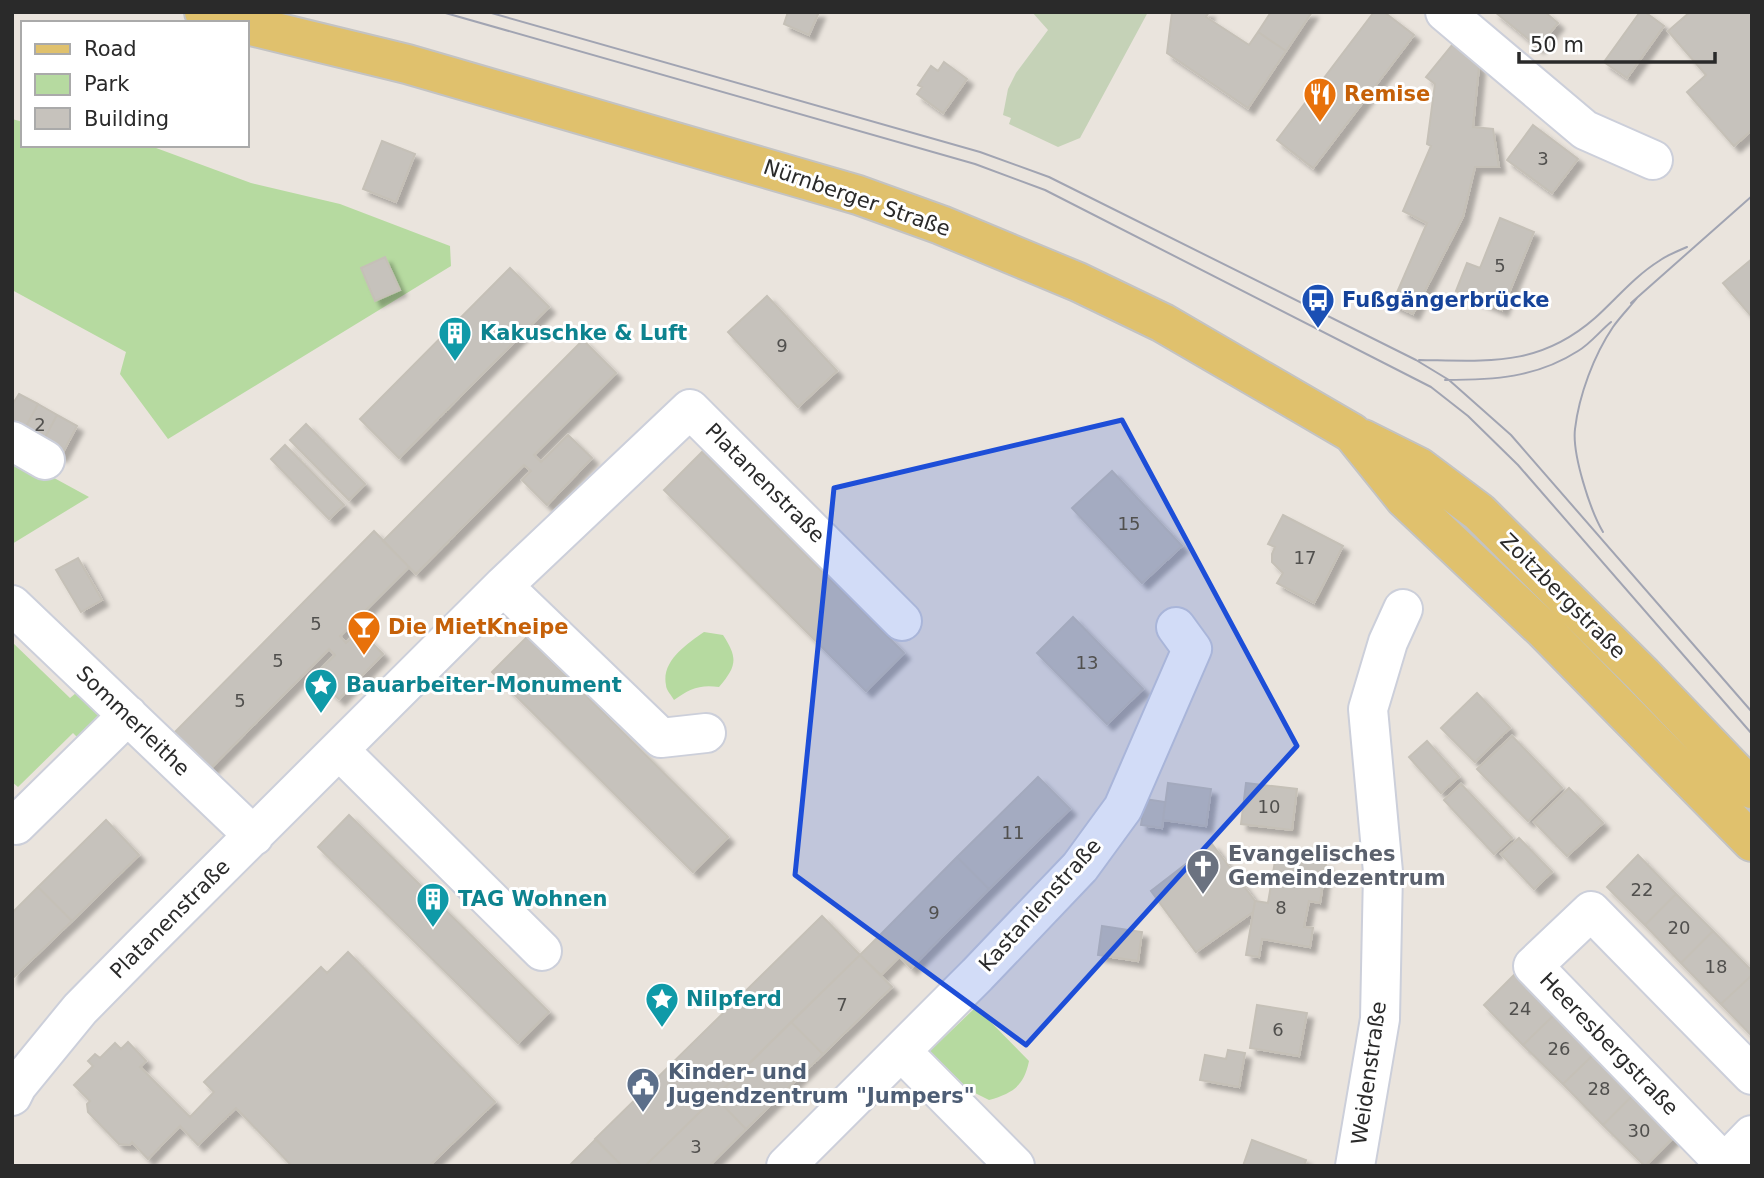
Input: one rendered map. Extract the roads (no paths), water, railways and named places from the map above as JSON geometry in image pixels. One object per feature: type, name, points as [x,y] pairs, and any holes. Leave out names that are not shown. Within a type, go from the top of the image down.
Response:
[{"type":"main road","points":[[204,12],[233,21]]},
{"type":"main road","name":"Nürnberger Straße","points":[[248,25],[407,64],[645,131],[859,195],[941,225],[1077,282],[1163,323],[1352,433],[1405,499]]},
{"type":"main road","name":"Zoitzbergstraße","points":[[1352,433],[1419,467],[1479,512],[1752,789]]},
{"type":"main road","name":"Zoitzbergstraße","points":[[1405,499],[1544,630],[1752,842]]},
{"type":"street","points":[[1445,12],[1584,130],[1653,160]]},
{"type":"street","name":"Platanenstraße","points":[[12,1096],[17,1086],[80,1009],[503,586],[690,409],[902,621]]},
{"type":"street","points":[[12,441],[45,460]]},
{"type":"street","points":[[503,586],[661,738],[706,733]]},
{"type":"street","name":"Sommerleithe","points":[[12,605],[254,836]]},
{"type":"street","name":"Weidenstraße","points":[[1355,1166],[1380,1019],[1383,873],[1368,709],[1388,642],[1403,608]]},
{"type":"street","name":"Kastanienstraße","points":[[786,1166],[1080,867],[1123,808],[1192,649],[1176,627]]},
{"type":"street","points":[[16,825],[128,715]]},
{"type":"street","points":[[339,750],[542,951]]},
{"type":"street","name":"Heeresbergstraße","points":[[1752,1075],[1591,912],[1533,966],[1723,1164],[1752,1135]]},
{"type":"street","points":[[901,1051],[1015,1166]]},
{"type":"tram line","points":[[442,12],[975,164],[1045,190],[1431,387],[1468,416],[1518,465],[1752,734]]},
{"type":"tram line","points":[[488,12],[980,152],[1049,177],[1416,360],[1449,380],[1511,435],[1752,712]]},
{"type":"tram line","points":[[1631,303],[1752,196]]},
{"type":"tram line","points":[[1419,360],[1512,358],[1554,345],[1595,318],[1650,267],[1687,247]]},
{"type":"tram line","points":[[1603,532],[1583,482],[1576,453],[1575,429],[1584,389],[1600,350],[1613,327],[1637,298]]},
{"type":"tram line","points":[[1445,380],[1514,376],[1546,367],[1582,348],[1611,322]]},
{"type":"place","name":"Remise","points":[[1320,124]]},
{"type":"place","name":"Fußgängerbrücke","points":[[1318,330]]},
{"type":"place","name":"Kakuschke & Luft","points":[[455,363]]},
{"type":"place","name":"Die MietKneipe","points":[[364,657]]},
{"type":"place","name":"Bauarbeiter-Monument","points":[[321,715]]},
{"type":"place","name":"Evangelisches Gemeindezentrum","points":[[1203,896]]},
{"type":"place","name":"TAG Wohnen","points":[[433,929]]},
{"type":"place","name":"Nilpferd","points":[[662,1029]]},
{"type":"place","name":"Kinder- und Jugendzentrum \"Jumpers\"","points":[[643,1114]]}]
